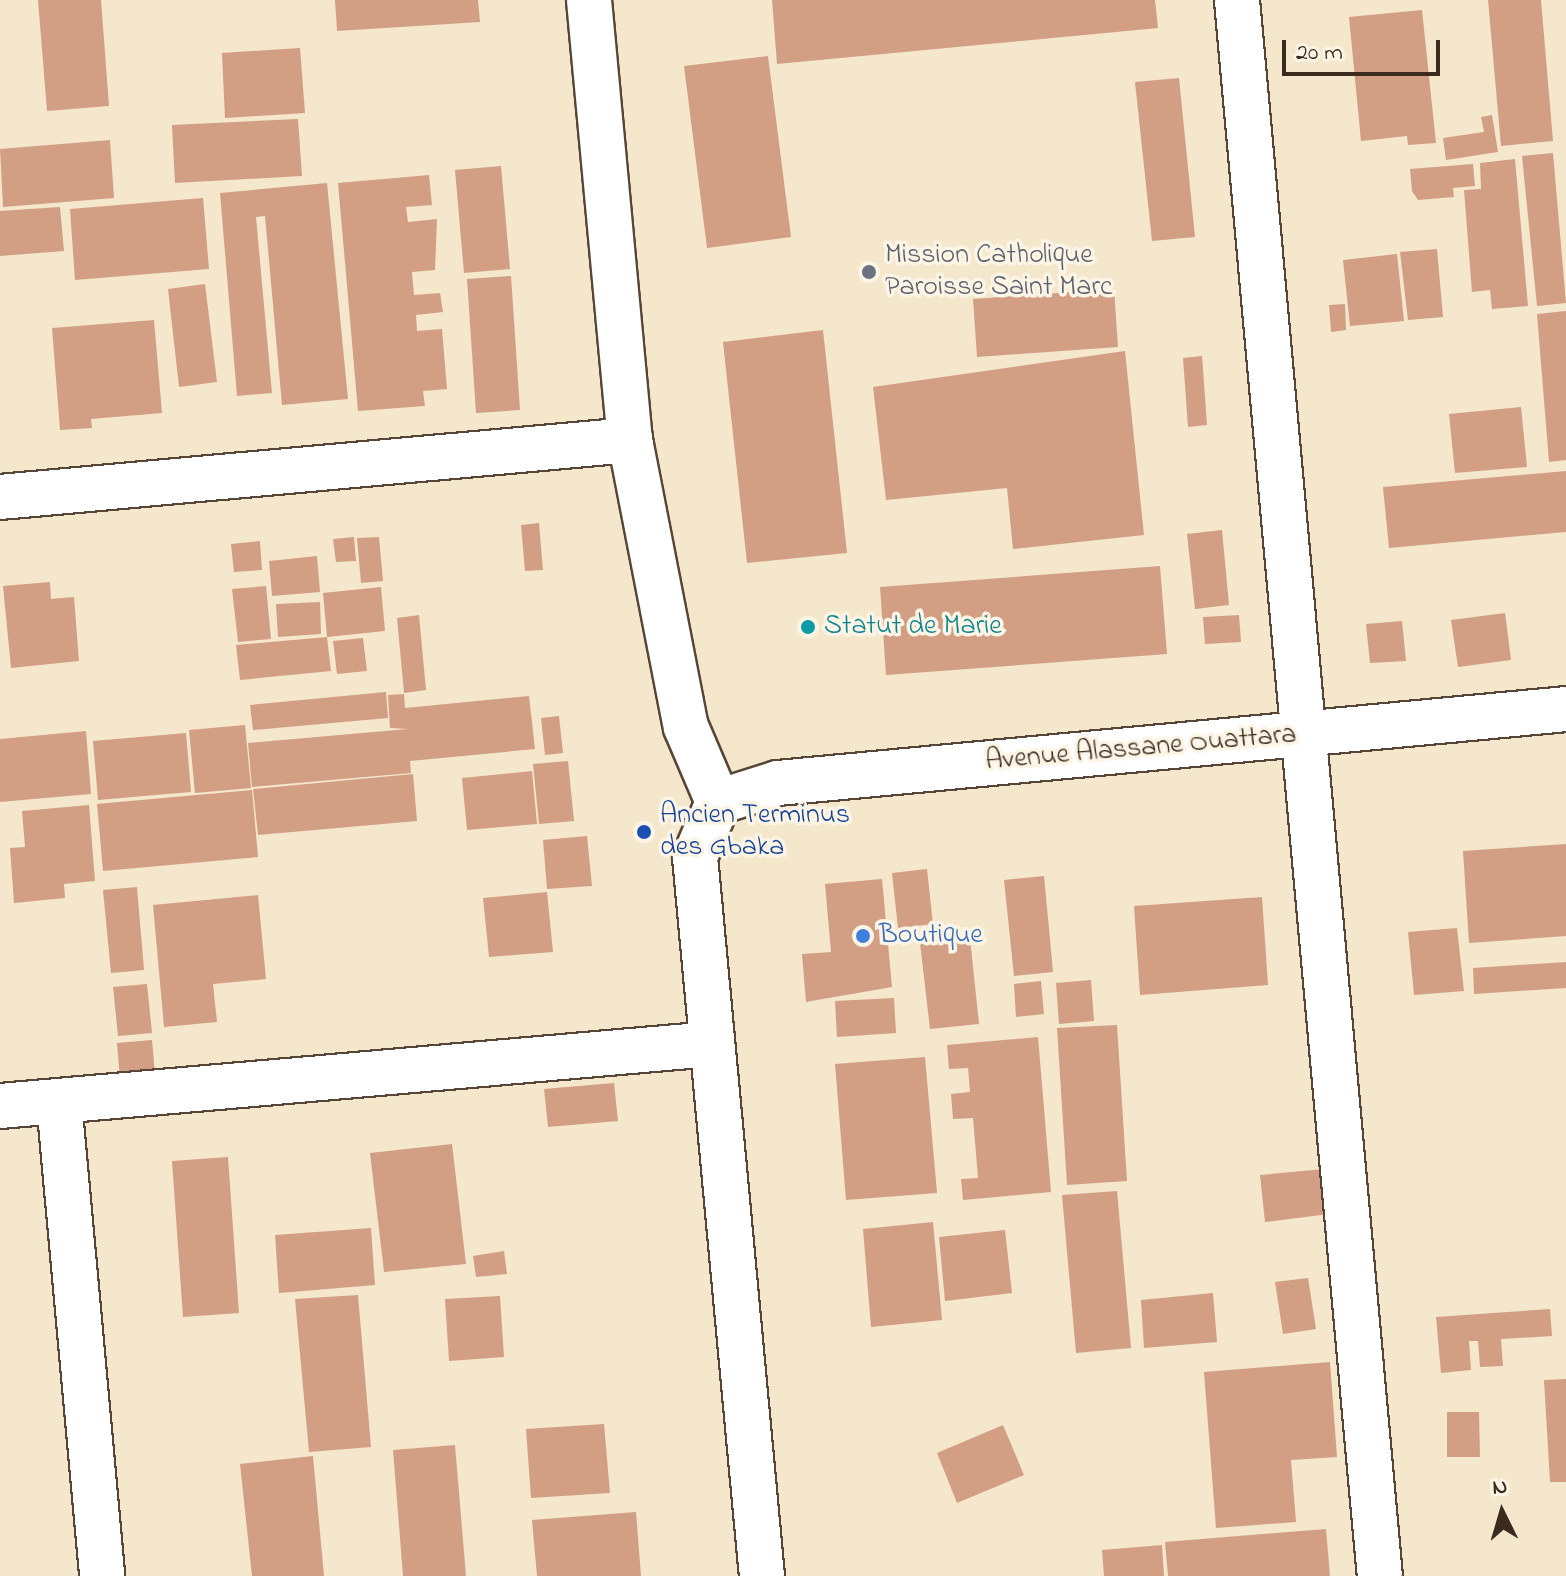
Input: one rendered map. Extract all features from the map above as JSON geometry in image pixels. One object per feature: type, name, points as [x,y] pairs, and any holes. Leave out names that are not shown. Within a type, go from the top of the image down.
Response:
[{"type":"street","points":[[589,0],[630,440],[686,727],[718,802],[695,857],[762,1576]]},
{"type":"street","points":[[1237,0],[1380,1576]]},
{"type":"street","points":[[0,497],[630,440]]},
{"type":"street","name":"Avenue Alassane Ouattara","points":[[718,802],[778,783],[1566,709]]},
{"type":"street","points":[[0,1106],[711,1044]]},
{"type":"street","points":[[59,1101],[102,1576]]},
{"type":"building","points":[[38,0],[101,0],[109,106],[47,111]]},
{"type":"building","points":[[335,0],[478,0],[480,22],[337,31]]},
{"type":"building","points":[[772,0],[1155,0],[1158,28],[777,64]]},
{"type":"building","points":[[1488,0],[1541,0],[1553,141],[1501,146]]},
{"type":"building","points":[[1422,10],[1436,143],[1408,145],[1407,136],[1361,141],[1349,17]]},
{"type":"building","points":[[300,48],[305,113],[225,118],[222,53]]},
{"type":"building","points":[[768,56],[791,237],[707,248],[684,66]]},
{"type":"building","points":[[1179,78],[1195,237],[1152,241],[1135,82]]},
{"type":"building","points":[[1492,115],[1498,152],[1446,160],[1443,138],[1484,132],[1481,117]]},
{"type":"building","points":[[298,119],[302,176],[175,183],[172,125]]},
{"type":"building","points":[[110,140],[114,198],[3,207],[0,149]]},
{"type":"building","points":[[1553,153],[1566,303],[1537,306],[1522,156]]},
{"type":"building","points":[[1515,159],[1528,306],[1492,309],[1490,290],[1472,292],[1464,190],[1481,189],[1480,163]]},
{"type":"building","points":[[1473,164],[1475,186],[1453,188],[1454,197],[1418,200],[1412,191],[1410,169]]},
{"type":"building","points":[[501,166],[510,269],[464,273],[455,170]]},
{"type":"building","points":[[429,175],[432,205],[406,207],[408,222],[437,219],[435,270],[412,272],[414,295],[440,293],[443,312],[416,315],[417,331],[442,329],[447,389],[423,391],[425,406],[358,411],[338,183]]},
{"type":"building","points":[[327,183],[348,399],[282,405],[265,216],[256,217],[272,393],[237,396],[220,193]]},
{"type":"building","points":[[203,198],[209,269],[75,280],[70,209]]},
{"type":"building","points":[[60,207],[64,251],[0,256],[0,211]]},
{"type":"building","points":[[1437,249],[1443,317],[1408,320],[1400,252]]},
{"type":"building","points":[[1397,254],[1404,321],[1350,326],[1343,260]]},
{"type":"building","points":[[511,276],[520,410],[476,413],[467,279]]},
{"type":"building","points":[[205,284],[217,382],[179,387],[168,289]]},
{"type":"building","points":[[1114,289],[1118,347],[977,357],[973,299]]},
{"type":"building","points":[[1345,304],[1346,330],[1331,332],[1329,305]]},
{"type":"building","points":[[1566,311],[1566,460],[1549,462],[1537,314]]},
{"type":"building","points":[[154,320],[162,413],[91,419],[92,428],[60,430],[52,328]]},
{"type":"building","points":[[823,330],[847,553],[747,563],[723,342]]},
{"type":"building","points":[[1125,351],[1144,535],[1013,549],[1007,488],[886,500],[873,387]]},
{"type":"building","points":[[1202,356],[1207,425],[1188,427],[1183,358]]},
{"type":"building","points":[[1521,407],[1527,467],[1455,473],[1449,414]]},
{"type":"building","points":[[1566,471],[1566,532],[1389,548],[1383,487]]},
{"type":"building","points":[[539,523],[543,570],[525,571],[521,525]]},
{"type":"building","points":[[1222,530],[1229,605],[1195,609],[1187,534]]},
{"type":"building","points":[[354,537],[356,561],[336,562],[333,539]]},
{"type":"building","points":[[379,537],[383,581],[361,583],[357,538]]},
{"type":"building","points":[[260,541],[262,570],[234,572],[231,544]]},
{"type":"building","points":[[317,556],[320,592],[272,596],[269,561]]},
{"type":"building","points":[[1160,566],[1167,654],[886,675],[880,587]]},
{"type":"building","points":[[50,582],[51,599],[74,597],[79,661],[11,668],[3,586]]},
{"type":"building","points":[[266,586],[271,639],[238,642],[232,589]]},
{"type":"building","points":[[381,587],[385,631],[327,637],[323,593]]},
{"type":"building","points":[[320,602],[321,634],[278,637],[276,604]]},
{"type":"building","points":[[1505,613],[1511,660],[1458,667],[1451,620]]},
{"type":"building","points":[[419,615],[426,690],[404,693],[397,618]]},
{"type":"building","points":[[1239,615],[1241,642],[1205,644],[1203,617]]},
{"type":"building","points":[[1402,621],[1406,661],[1370,663],[1366,624]]},
{"type":"building","points":[[327,637],[331,671],[240,680],[236,645]]},
{"type":"building","points":[[363,638],[367,671],[337,674],[333,641]]},
{"type":"building","points":[[386,692],[388,718],[253,730],[250,705]]},
{"type":"building","points":[[404,694],[405,708],[529,696],[535,749],[410,761],[411,773],[252,787],[248,743],[408,729],[390,728],[388,695]]},
{"type":"building","points":[[559,716],[563,753],[545,755],[541,718]]},
{"type":"building","points":[[245,725],[251,788],[195,793],[189,730]]},
{"type":"building","points":[[86,731],[91,794],[0,802],[0,739]]},
{"type":"building","points":[[186,733],[191,792],[98,800],[93,741]]},
{"type":"building","points":[[568,761],[574,821],[539,824],[533,764]]},
{"type":"building","points":[[532,771],[537,824],[467,830],[462,778]]},
{"type":"building","points":[[413,774],[417,821],[258,835],[253,789]]},
{"type":"building","points":[[252,790],[258,857],[103,871],[97,804]]},
{"type":"building","points":[[89,805],[95,881],[64,884],[65,898],[14,903],[10,848],[25,847],[22,811]]},
{"type":"building","points":[[587,836],[592,886],[547,889],[543,840]]},
{"type":"building","points":[[1566,844],[1566,936],[1469,943],[1463,851]]},
{"type":"building","points":[[927,869],[933,924],[898,928],[892,873]]},
{"type":"building","points":[[1044,876],[1053,972],[1014,976],[1004,880]]},
{"type":"building","points":[[882,879],[892,987],[806,1002],[802,954],[831,952],[825,884]]},
{"type":"building","points":[[137,887],[144,970],[111,973],[103,890]]},
{"type":"building","points":[[547,892],[553,952],[489,957],[483,898]]},
{"type":"building","points":[[258,895],[266,979],[213,984],[217,1022],[164,1027],[153,905]]},
{"type":"building","points":[[1262,897],[1268,985],[1140,995],[1134,906]]},
{"type":"building","points":[[1457,928],[1464,991],[1414,995],[1408,932]]},
{"type":"building","points":[[970,938],[979,1024],[930,1029],[920,943]]},
{"type":"building","points":[[1566,962],[1566,988],[1474,994],[1473,968]]},
{"type":"building","points":[[1091,980],[1094,1021],[1059,1024],[1056,983]]},
{"type":"building","points":[[1041,981],[1044,1014],[1016,1017],[1014,984]]},
{"type":"building","points":[[147,984],[152,1033],[118,1036],[113,987]]},
{"type":"building","points":[[894,998],[896,1033],[837,1037],[835,1001]]},
{"type":"building","points":[[1117,1025],[1127,1181],[1067,1185],[1057,1028]]},
{"type":"building","points":[[1038,1037],[1051,1192],[963,1200],[961,1179],[978,1178],[973,1118],[953,1119],[951,1094],[970,1092],[968,1068],[949,1069],[947,1045]]},
{"type":"building","points":[[152,1040],[156,1087],[121,1090],[117,1043]]},
{"type":"building","points":[[925,1057],[937,1193],[846,1200],[835,1064]]},
{"type":"building","points":[[614,1083],[618,1121],[548,1127],[544,1089]]},
{"type":"building","points":[[452,1144],[466,1264],[384,1272],[370,1153]]},
{"type":"building","points":[[228,1157],[239,1313],[183,1317],[172,1161]]},
{"type":"building","points":[[1324,1169],[1329,1214],[1265,1222],[1260,1175]]},
{"type":"building","points":[[1117,1191],[1131,1348],[1076,1353],[1062,1195]]},
{"type":"building","points":[[933,1222],[942,1320],[871,1327],[863,1229]]},
{"type":"building","points":[[371,1228],[375,1285],[279,1293],[275,1235]]},
{"type":"building","points":[[1005,1230],[1012,1293],[945,1301],[939,1237]]},
{"type":"building","points":[[504,1251],[507,1274],[476,1277],[473,1256]]},
{"type":"building","points":[[1308,1278],[1316,1329],[1283,1334],[1275,1282]]},
{"type":"building","points":[[1213,1293],[1217,1342],[1144,1348],[1141,1300]]},
{"type":"building","points":[[358,1295],[371,1447],[309,1452],[295,1299]]},
{"type":"building","points":[[500,1296],[504,1357],[449,1361],[445,1299]]},
{"type":"building","points":[[1550,1309],[1552,1336],[1501,1339],[1503,1366],[1480,1367],[1478,1341],[1469,1341],[1471,1370],[1441,1373],[1436,1317]]},
{"type":"building","points":[[1330,1362],[1337,1457],[1291,1460],[1296,1522],[1216,1528],[1204,1372]]},
{"type":"building","points":[[1566,1379],[1566,1482],[1550,1482],[1544,1380]]},
{"type":"building","points":[[1447,1412],[1479,1412],[1480,1457],[1447,1457]]},
{"type":"building","points":[[604,1424],[610,1493],[531,1498],[526,1429]]},
{"type":"building","points":[[1003,1425],[1024,1475],[957,1503],[937,1453]]},
{"type":"building","points":[[455,1445],[466,1576],[403,1576],[393,1450]]},
{"type":"building","points":[[313,1456],[324,1576],[252,1576],[240,1464]]},
{"type":"building","points":[[636,1512],[641,1576],[537,1576],[532,1520]]},
{"type":"building","points":[[1326,1529],[1330,1576],[1168,1576],[1165,1542]]},
{"type":"building","points":[[1162,1545],[1164,1576],[1104,1576],[1102,1550]]},
{"type":"place","name":"Mission Catholique Paroisse Saint Marc","points":[[869,272]]},
{"type":"place","name":"Statut de Marie","points":[[808,627]]},
{"type":"place","name":"Ancien Terminus des Gbaka","points":[[644,832]]},
{"type":"place","name":"Boutique","points":[[863,936]]}]
